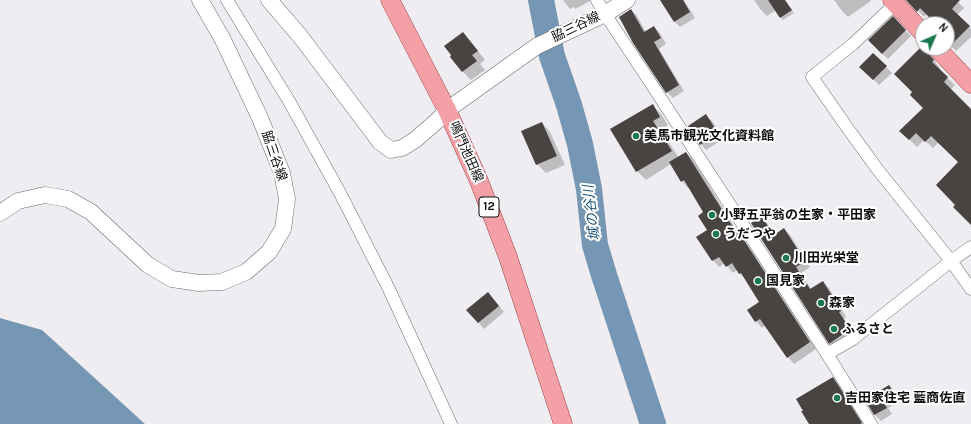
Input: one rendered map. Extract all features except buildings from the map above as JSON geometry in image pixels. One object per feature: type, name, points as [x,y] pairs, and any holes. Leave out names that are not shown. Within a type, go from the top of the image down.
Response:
[{"type":"main road","name":"脇三谷線","points":[[0,213],[18,201],[45,195],[68,199],[91,212],[148,265],[172,279],[199,283],[222,282],[246,272],[269,252],[283,229],[287,199],[282,173],[260,118],[222,38],[200,0]]},
{"type":"main road","name":"脇三谷線","points":[[269,0],[300,36],[380,142],[391,150],[402,148],[414,140],[438,120],[447,110],[537,46],[604,14],[627,0]]},
{"type":"main road","name":"鳴門池田線","points":[[390,0],[447,110],[479,181],[508,257],[538,344],[563,424]]},
{"type":"main road","points":[[894,2],[915,24]]},
{"type":"main road","points":[[945,56],[971,84]]},
{"type":"street","points":[[227,0],[289,101],[340,193],[389,289],[451,424]]},
{"type":"street","points":[[597,0],[604,14],[658,94],[871,424]]},
{"type":"street","points":[[894,2],[853,44],[812,78],[878,170],[951,261],[971,289]]},
{"type":"street","points":[[827,354],[853,338],[971,247]]},
{"type":"water","points":[[0,318],[42,330],[145,424],[0,424]]},
{"type":"waterway","name":"城の谷川","points":[[541,0],[552,56],[569,105],[580,144],[589,189],[595,245],[653,424]]},
{"type":"place","name":"美馬市観光文化資料館","points":[[636,136]]},
{"type":"place","name":"小野五平翁の生家・平田家","points":[[712,215]]},
{"type":"place","name":"うだつや","points":[[716,234]]},
{"type":"place","name":"川田光栄堂","points":[[786,258]]},
{"type":"place","name":"国見家","points":[[758,281]]},
{"type":"place","name":"森家","points":[[821,303]]},
{"type":"place","name":"ふるさと","points":[[834,329]]},
{"type":"place","name":"吉田家住宅 藍商佐直","points":[[837,398]]}]
